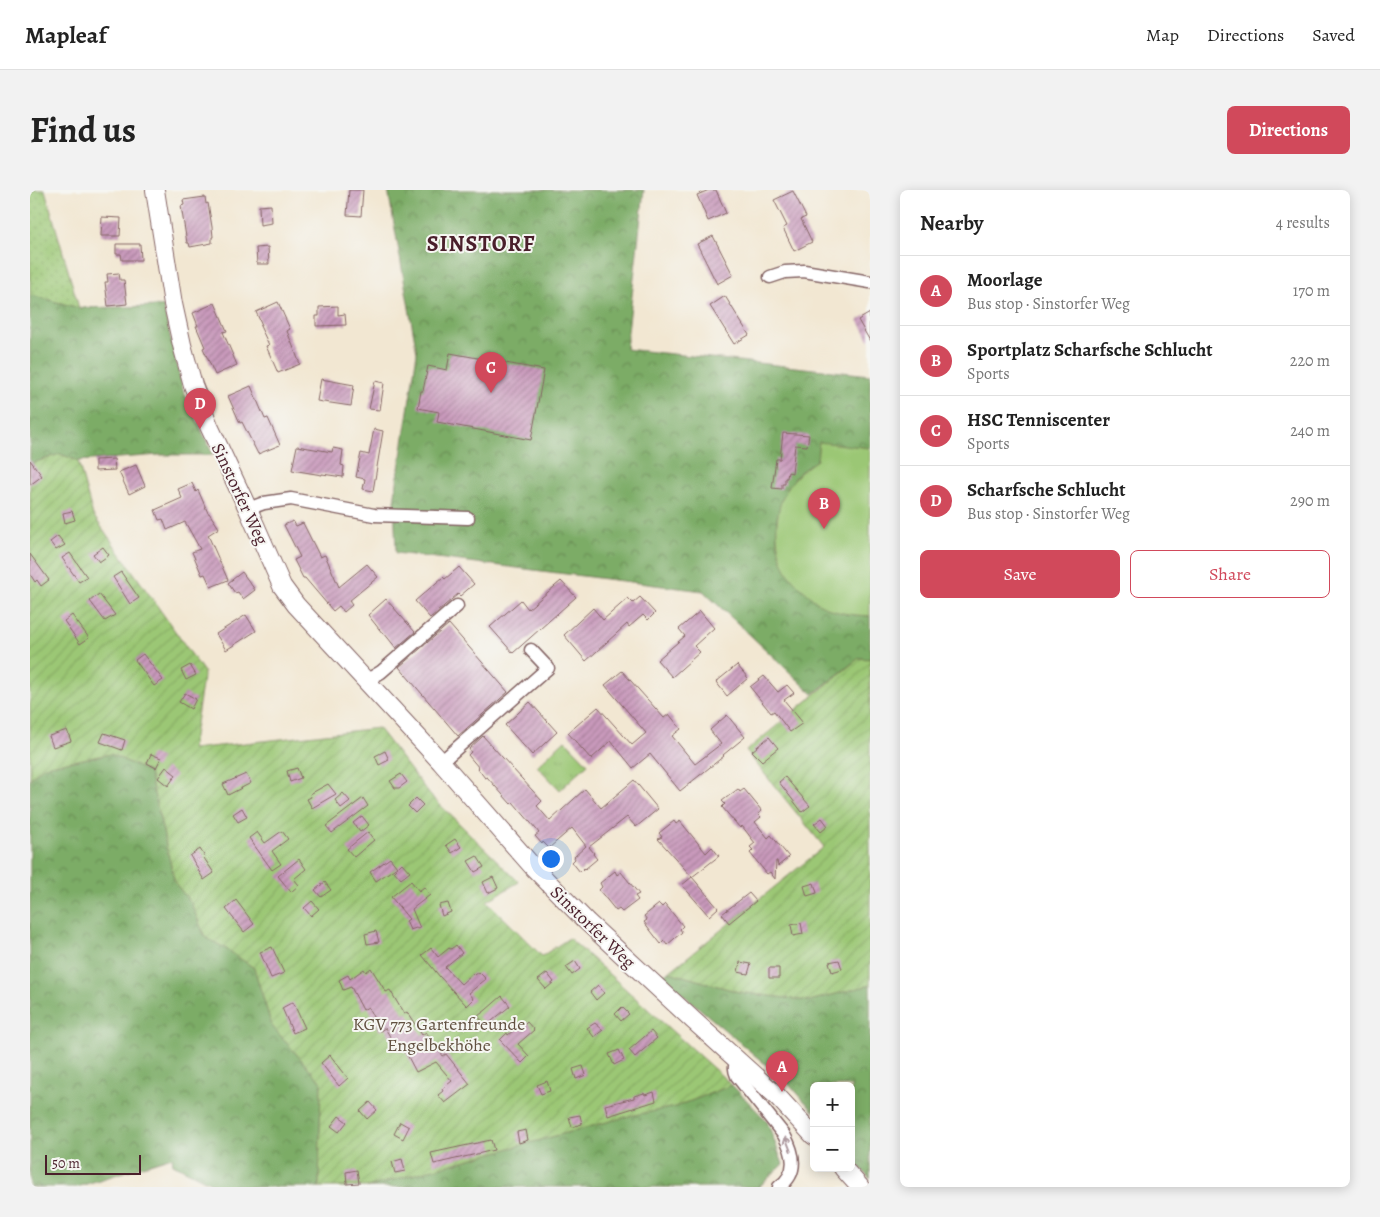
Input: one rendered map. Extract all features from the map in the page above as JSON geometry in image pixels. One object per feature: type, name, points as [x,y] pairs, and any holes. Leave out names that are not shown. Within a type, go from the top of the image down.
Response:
[{"type":"street","name":"Sinstorfer Weg","points":[[155,190],[173,304],[191,377],[209,426],[282,586],[296,605],[441,762],[534,868],[586,921],[778,1096],[810,1132]]},
{"type":"street","points":[[770,277],[785,272],[804,271],[870,282]]},
{"type":"street","points":[[248,509],[264,503],[291,499],[374,515],[468,518]]},
{"type":"street","points":[[366,681],[381,672],[457,606]]},
{"type":"street","points":[[441,762],[548,668],[531,650]]},
{"type":"street","points":[[738,1061],[735,1066],[737,1076],[784,1134],[789,1143],[793,1168],[786,1182],[779,1187]]},
{"type":"street","points":[[847,1172],[860,1187]]},
{"type":"green space","points":[[30,190],[45,190],[79,308],[30,295]]},
{"type":"green space","points":[[388,190],[644,190],[626,349],[870,375],[870,448],[819,443],[817,460],[800,472],[780,506],[777,518],[777,540],[845,614],[870,616],[870,659],[859,658],[813,694],[703,591],[396,553],[394,501],[417,353]]},
{"type":"green space","points":[[30,295],[79,308],[163,306],[183,390],[213,455],[160,455],[78,461],[60,454],[30,464]]},
{"type":"green space","points":[[819,442],[870,448],[870,616],[839,612],[818,603],[794,581],[782,561],[777,540],[777,518],[782,498],[793,480],[817,460]]},
{"type":"green space","name":"KGV 773 Gartenfreunde Engelbekhöhe","points":[[60,454],[78,461],[93,515],[204,672],[192,749],[378,728],[430,795],[519,882],[487,901],[542,956],[569,938],[732,1085],[675,1107],[629,1116],[367,1187],[319,1187],[321,1082],[272,1026],[254,968],[205,937],[191,903],[175,883],[149,772],[111,754],[44,766],[30,779],[30,464]]},
{"type":"green space","points":[[859,658],[870,659],[870,985],[809,1001],[739,992],[669,972],[824,847],[746,751]]},
{"type":"green space","points":[[565,740],[588,764],[560,790],[537,766]]},
{"type":"green space","points":[[111,754],[149,772],[175,883],[191,903],[205,937],[254,968],[272,1026],[321,1082],[319,1187],[211,1187],[215,1185],[173,1164],[172,1157],[77,1187],[30,1187],[30,779],[44,766]]},
{"type":"green space","points":[[669,972],[739,992],[809,1001],[870,985],[870,1179],[855,1162],[855,1082],[810,1082],[810,1107],[791,1086],[660,975]]},
{"type":"green space","points":[[732,1085],[767,1121],[783,1164],[759,1187],[367,1187],[629,1116],[675,1107]]},
{"type":"building","points":[[349,190],[363,190],[361,216],[347,215]]},
{"type":"building","points":[[709,190],[716,190],[726,213],[708,221],[697,195]]},
{"type":"building","points":[[793,191],[806,217],[801,219],[812,242],[794,251],[783,228],[787,226],[774,200]]},
{"type":"building","points":[[205,197],[206,204],[208,203],[212,227],[212,243],[190,247],[189,243],[187,243],[181,206],[184,205],[183,200]]},
{"type":"building","points":[[271,205],[272,223],[260,225],[259,206]]},
{"type":"building","points":[[102,217],[121,218],[120,236],[101,236]]},
{"type":"building","points":[[713,236],[733,275],[717,284],[697,244]]},
{"type":"building","points":[[116,244],[140,244],[141,260],[122,260],[121,254],[116,254]]},
{"type":"building","points":[[268,247],[269,264],[257,264],[256,248]]},
{"type":"building","points":[[119,273],[120,280],[124,280],[127,304],[108,306],[105,282],[108,282],[107,274]]},
{"type":"building","points":[[725,296],[749,335],[734,344],[710,306]]},
{"type":"building","points":[[278,302],[290,329],[287,331],[300,364],[278,373],[266,346],[269,345],[256,312]]},
{"type":"building","points":[[215,303],[227,331],[223,332],[237,365],[215,375],[203,348],[205,347],[193,313]]},
{"type":"building","points":[[338,306],[338,315],[345,314],[346,325],[316,326],[316,316],[319,316],[319,307]]},
{"type":"building","points":[[870,313],[870,341],[858,320]]},
{"type":"building","points":[[450,353],[544,370],[531,440],[437,422],[439,412],[418,408],[428,366],[447,370]]},
{"type":"building","points":[[321,379],[354,385],[351,406],[317,401]]},
{"type":"building","points":[[375,381],[384,383],[380,410],[369,409]]},
{"type":"building","points":[[251,386],[265,419],[268,418],[280,445],[258,454],[242,422],[240,423],[228,396]]},
{"type":"building","points":[[374,429],[383,431],[373,491],[363,489],[365,479],[356,477],[361,453],[369,455]]},
{"type":"building","points":[[783,433],[809,435],[807,446],[795,445],[792,473],[788,472],[785,484],[782,484],[782,489],[772,488],[776,459],[780,459]]},
{"type":"building","points":[[297,446],[332,452],[333,448],[343,450],[341,465],[344,466],[343,477],[292,470]]},
{"type":"building","points":[[114,459],[115,470],[95,471],[95,460]]},
{"type":"building","points":[[30,460],[42,476],[30,485]]},
{"type":"building","points":[[136,465],[145,486],[129,494],[119,472]]},
{"type":"building","points":[[192,483],[196,492],[198,490],[208,513],[219,528],[208,535],[228,580],[211,587],[205,574],[202,575],[192,552],[200,549],[185,522],[167,530],[163,519],[159,520],[155,510],[182,498],[178,489]]},
{"type":"building","points":[[72,511],[75,520],[65,523],[63,513]]},
{"type":"building","points":[[293,521],[296,526],[303,523],[320,557],[325,555],[339,587],[367,564],[378,577],[349,601],[352,605],[344,612],[339,606],[333,611],[303,578],[294,560],[300,557],[284,525]]},
{"type":"building","points":[[58,536],[65,545],[56,550],[50,542]]},
{"type":"building","points":[[103,547],[109,555],[99,562],[93,554]]},
{"type":"building","points":[[70,553],[87,577],[79,582],[62,558]]},
{"type":"building","points":[[30,554],[49,580],[41,586],[37,580],[35,582],[30,574]]},
{"type":"building","points":[[459,567],[474,584],[460,596],[458,594],[430,618],[415,601],[443,577],[445,579]]},
{"type":"building","points":[[121,572],[139,598],[130,604],[113,577]]},
{"type":"building","points":[[242,572],[255,590],[243,599],[238,592],[235,593],[228,583]]},
{"type":"building","points":[[561,581],[576,597],[513,653],[490,627],[521,600],[528,609]]},
{"type":"building","points":[[99,594],[115,615],[105,621],[90,601]]},
{"type":"building","points":[[640,597],[655,613],[648,620],[643,615],[629,627],[627,624],[586,661],[564,635],[593,608],[603,620],[628,598],[633,603]]},
{"type":"building","points":[[386,599],[415,632],[396,648],[368,615]]},
{"type":"building","points":[[700,611],[714,628],[694,646],[700,652],[672,677],[657,660],[685,636],[679,629]]},
{"type":"building","points":[[72,615],[89,638],[80,644],[64,621]]},
{"type":"building","points":[[246,615],[256,631],[226,650],[216,634]]},
{"type":"building","points":[[449,624],[508,692],[458,736],[399,667]]},
{"type":"building","points":[[143,654],[163,680],[154,686],[135,660]]},
{"type":"building","points":[[190,665],[196,675],[186,680],[181,670]]},
{"type":"building","points":[[737,665],[748,678],[727,696],[716,682]]},
{"type":"building","points":[[622,671],[664,718],[669,714],[681,729],[672,736],[695,764],[721,744],[710,730],[727,715],[745,737],[680,791],[650,754],[633,768],[611,741],[591,759],[568,733],[598,707],[632,745],[646,733],[605,685]]},
{"type":"building","points":[[764,676],[778,692],[787,685],[794,693],[784,700],[803,723],[790,732],[774,711],[771,713],[750,687]]},
{"type":"building","points":[[185,693],[196,699],[191,709],[179,702]]},
{"type":"building","points":[[530,702],[557,732],[532,755],[505,725]]},
{"type":"building","points":[[67,730],[71,741],[53,747],[49,736]]},
{"type":"building","points":[[104,733],[125,740],[122,750],[100,742]]},
{"type":"building","points":[[483,736],[542,801],[537,806],[550,821],[585,789],[601,808],[634,780],[658,809],[636,827],[627,817],[589,847],[597,859],[580,872],[572,862],[575,859],[574,857],[586,846],[572,828],[549,848],[543,842],[542,844],[535,836],[539,833],[536,829],[513,802],[511,804],[487,777],[485,778],[468,755],[471,752],[469,749]]},
{"type":"building","points":[[769,737],[778,748],[762,761],[752,751]]},
{"type":"building","points":[[385,751],[389,760],[379,765],[375,756]]},
{"type":"building","points":[[151,754],[161,758],[156,768],[147,763]]},
{"type":"building","points":[[166,767],[176,775],[168,786],[158,778]]},
{"type":"building","points":[[297,768],[301,778],[290,782],[287,771]]},
{"type":"building","points":[[246,774],[251,783],[228,795],[223,784]]},
{"type":"building","points":[[401,774],[407,782],[399,788],[395,788],[390,781]]},
{"type":"building","points":[[785,777],[810,806],[802,812],[779,782]]},
{"type":"building","points":[[328,784],[336,794],[312,808],[307,799],[311,797],[310,794]]},
{"type":"building","points":[[738,789],[740,792],[744,789],[762,811],[758,814],[761,817],[755,822],[768,838],[771,835],[789,857],[778,866],[776,861],[775,879],[770,872],[767,874],[750,853],[753,850],[750,847],[755,843],[742,826],[740,828],[722,807],[725,804],[722,801]]},
{"type":"building","points":[[343,793],[350,801],[341,808],[335,800]]},
{"type":"building","points":[[363,798],[368,806],[332,833],[326,826]]},
{"type":"building","points":[[416,798],[423,805],[415,813],[408,806]]},
{"type":"building","points":[[242,808],[247,817],[238,822],[233,814]]},
{"type":"building","points":[[362,816],[369,825],[360,832],[353,823]]},
{"type":"building","points":[[822,818],[828,826],[821,832],[814,824]]},
{"type":"building","points":[[674,821],[676,824],[680,821],[706,853],[712,847],[719,856],[692,877],[658,839],[662,837],[659,833]]},
{"type":"building","points":[[282,831],[288,839],[272,851],[281,864],[272,870],[249,838],[257,832],[265,843]]},
{"type":"building","points":[[368,832],[374,840],[354,857],[347,849]]},
{"type":"building","points":[[455,839],[461,847],[452,853],[446,845]]},
{"type":"building","points":[[200,849],[214,873],[204,880],[190,856]]},
{"type":"building","points":[[477,856],[484,867],[475,872],[468,861]]},
{"type":"building","points":[[390,858],[397,867],[376,881],[370,872]]},
{"type":"building","points":[[299,859],[306,869],[294,879],[299,885],[291,892],[278,876]]},
{"type":"building","points":[[402,863],[410,872],[401,879],[394,871]]},
{"type":"building","points":[[615,871],[617,875],[621,872],[639,894],[635,896],[638,900],[622,912],[619,909],[616,911],[599,890],[602,887],[600,883]]},
{"type":"building","points":[[493,877],[498,888],[488,893],[483,882]]},
{"type":"building","points":[[692,877],[718,908],[709,916],[682,885]]},
{"type":"building","points":[[411,881],[419,891],[424,887],[430,895],[412,909],[420,928],[410,930],[406,921],[409,919],[391,897]]},
{"type":"building","points":[[325,882],[331,890],[321,897],[315,890]]},
{"type":"building","points":[[814,883],[817,893],[807,896],[804,886]]},
{"type":"building","points":[[749,893],[756,901],[729,923],[722,914]]},
{"type":"building","points":[[236,900],[254,924],[244,932],[226,909]]},
{"type":"building","points":[[312,901],[319,909],[311,916],[304,908]]},
{"type":"building","points":[[448,903],[451,912],[442,916],[439,905]]},
{"type":"building","points":[[659,904],[662,907],[665,904],[683,926],[680,929],[682,932],[667,945],[664,941],[661,944],[644,922],[647,920],[644,916]]},
{"type":"building","points":[[801,923],[803,934],[793,936],[791,925]]},
{"type":"building","points":[[376,931],[379,942],[367,944],[365,934]]},
{"type":"building","points":[[456,945],[462,953],[445,967],[461,984],[473,973],[475,975],[479,972],[486,979],[469,993],[474,999],[467,1006],[422,955],[431,948],[438,957]]},
{"type":"building","points":[[272,947],[284,973],[271,978],[260,952]]},
{"type":"building","points":[[839,960],[842,969],[832,972],[829,962]]},
{"type":"building","points":[[575,961],[580,969],[572,975],[566,967]]},
{"type":"building","points":[[740,962],[751,964],[748,974],[738,972]]},
{"type":"building","points":[[371,968],[386,992],[390,990],[404,1014],[407,1012],[422,1035],[426,1032],[443,1056],[446,1054],[470,1084],[445,1103],[438,1095],[452,1081],[436,1062],[416,1072],[404,1049],[399,1052],[385,1028],[380,1031],[368,1007],[363,1010],[351,987],[343,990],[339,980],[348,975],[350,979],[364,969],[366,972]]},
{"type":"building","points":[[769,968],[779,968],[779,978],[769,978]]},
{"type":"building","points":[[547,973],[554,982],[546,989],[538,980]]},
{"type":"building","points":[[598,985],[604,993],[596,1000],[590,992]]},
{"type":"building","points":[[502,996],[510,1006],[486,1026],[478,1016]]},
{"type":"building","points":[[293,1002],[305,1028],[293,1033],[282,1008]]},
{"type":"building","points":[[622,1007],[629,1014],[621,1021],[615,1014]]},
{"type":"building","points":[[527,1022],[534,1030],[518,1044],[529,1056],[522,1063],[500,1040],[507,1033],[508,1035],[521,1024],[523,1026]]},
{"type":"building","points":[[595,1023],[603,1030],[594,1037],[587,1028]]},
{"type":"building","points":[[651,1031],[657,1038],[635,1057],[629,1050]]},
{"type":"building","points":[[619,1050],[624,1060],[614,1065],[609,1054]]},
{"type":"building","points":[[330,1055],[348,1078],[339,1086],[321,1063]]},
{"type":"building","points":[[583,1066],[586,1075],[576,1079],[573,1069]]},
{"type":"building","points":[[547,1081],[550,1091],[541,1094],[537,1085]]},
{"type":"building","points":[[654,1092],[656,1101],[608,1116],[605,1105],[634,1098],[634,1096],[644,1093],[645,1095]]},
{"type":"building","points":[[370,1102],[377,1110],[367,1119],[360,1111]]},
{"type":"building","points":[[580,1115],[582,1124],[572,1127],[569,1117]]},
{"type":"building","points":[[339,1116],[347,1122],[339,1132],[331,1126]]},
{"type":"building","points":[[400,1122],[409,1127],[403,1139],[394,1134]]},
{"type":"building","points":[[526,1130],[528,1140],[519,1143],[517,1132]]},
{"type":"building","points":[[491,1140],[494,1150],[434,1164],[431,1153]]},
{"type":"building","points":[[402,1159],[405,1171],[395,1173],[392,1162]]},
{"type":"building","points":[[357,1170],[359,1183],[347,1184],[346,1172]]},
{"type":"place","name":"HSC Tenniscenter","points":[[491,393]]},
{"type":"place","name":"Scharfsche Schlucht","points":[[200,429]]},
{"type":"place","name":"Sportplatz Scharfsche Schlucht","points":[[824,529]]},
{"type":"place","name":"Moorlage","points":[[782,1092]]},
{"type":"district","name":"SINSTORF","points":[[481,243]]}]
